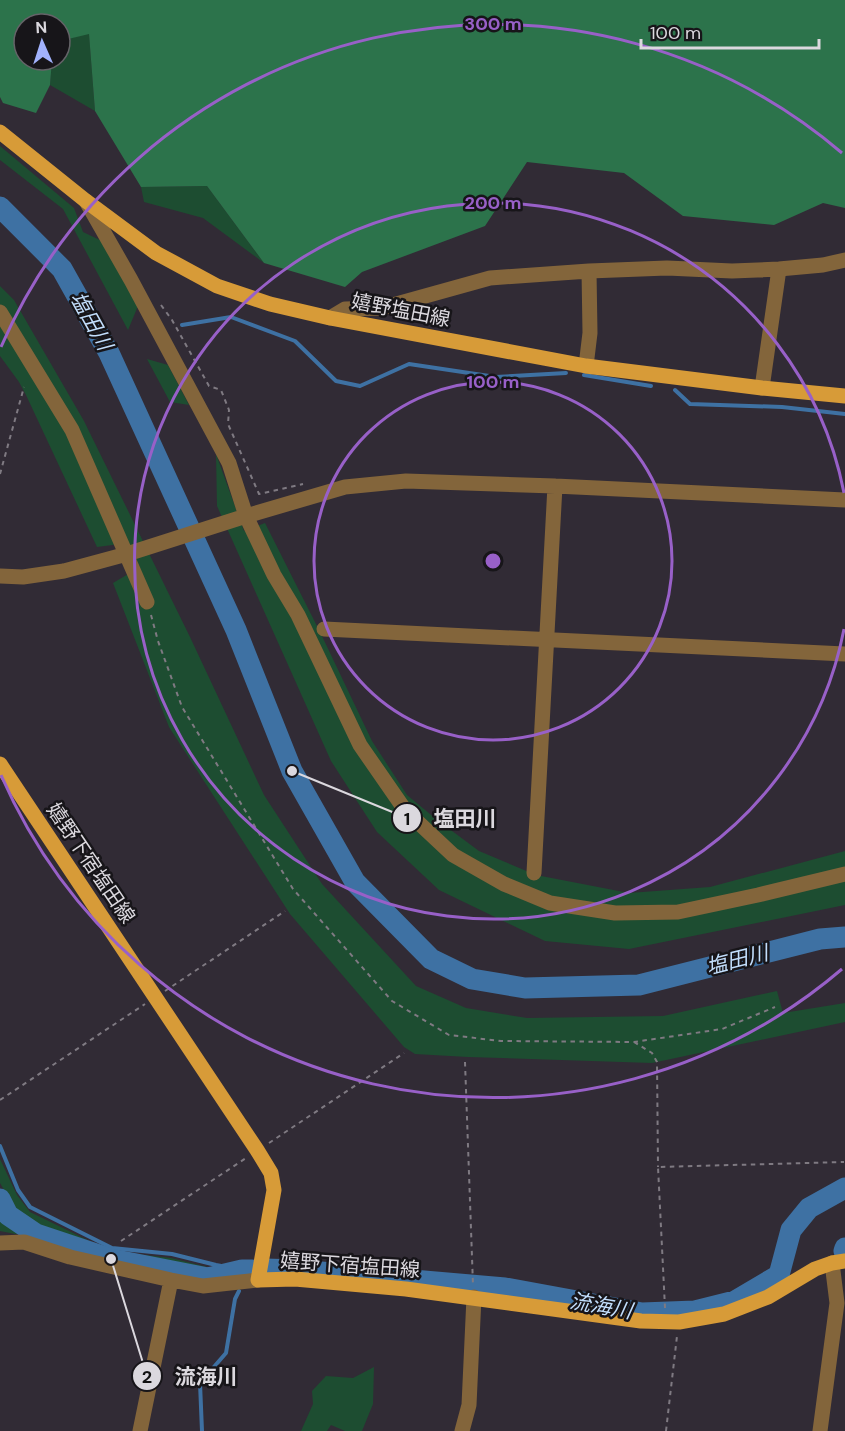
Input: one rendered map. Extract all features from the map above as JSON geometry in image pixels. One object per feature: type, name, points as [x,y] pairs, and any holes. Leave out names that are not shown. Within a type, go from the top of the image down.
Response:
[{"type":"main road","name":"嬉野塩田線","points":[[0,132],[86,201],[156,253],[217,286],[270,304],[330,318],[586,366],[845,396]]},
{"type":"main road","name":"嬉野下宿塩田線","points":[[0,764],[271,1173],[274,1190],[258,1280],[345,1283],[474,1297],[641,1321],[679,1322],[724,1314],[768,1297],[815,1269],[839,1262]]},
{"type":"street","points":[[86,201],[229,463],[246,516],[274,575],[298,615],[360,745],[405,810],[453,855],[504,884],[550,903],[615,913],[678,912],[845,874]]},
{"type":"street","points":[[330,318],[345,309],[382,308],[490,278],[667,268],[732,271],[778,269],[823,265],[845,260]]},
{"type":"street","points":[[762,388],[778,269]]},
{"type":"street","points":[[586,366],[590,333],[589,271]]},
{"type":"street","points":[[0,312],[72,430],[147,602]]},
{"type":"street","points":[[0,576],[23,577],[64,572],[345,487],[406,481],[845,500]]},
{"type":"street","points":[[534,873],[555,486]]},
{"type":"street","points":[[324,629],[845,654]]},
{"type":"street","points":[[0,1243],[24,1242],[70,1257],[203,1286],[258,1280]]},
{"type":"street","points":[[820,1431],[837,1303],[839,1262]]},
{"type":"street","points":[[140,1431],[171,1280]]},
{"type":"street","points":[[462,1431],[469,1405],[474,1297]]},
{"type":"path","points":[[159,302],[172,320],[209,386],[221,390],[229,410],[228,424],[259,494],[305,484]]},
{"type":"path","points":[[0,474],[24,387]]},
{"type":"path","points":[[147,602],[158,641],[182,707],[293,889],[392,1001],[449,1035],[501,1041],[634,1042],[722,1029],[775,1007]]},
{"type":"path","points":[[0,1100],[285,911]]},
{"type":"path","points":[[634,1042],[652,1053],[657,1062],[657,1167],[664,1304]]},
{"type":"path","points":[[465,1062],[473,1277]]},
{"type":"path","points":[[657,1167],[844,1162]]},
{"type":"path","points":[[666,1431],[679,1322]]},
{"type":"green space","points":[[0,0],[845,0],[845,208],[823,203],[774,225],[683,216],[624,173],[527,162],[485,226],[362,272],[345,287],[264,263],[207,186],[141,187],[95,111],[89,34],[72,38],[72,12],[12,12],[12,72],[51,72],[50,85],[36,113],[3,103],[0,97]]},
{"type":"green space","points":[[89,33],[95,111],[50,85],[51,72],[72,72],[72,38]]},
{"type":"green space","points":[[0,146],[74,208],[83,232],[102,241],[138,306],[128,330],[63,209],[0,160]]},
{"type":"green space","points":[[207,186],[264,263],[203,218],[144,202],[141,187]]},
{"type":"green space","points":[[0,286],[14,300],[84,421],[190,637],[264,795],[322,884],[416,986],[466,1008],[527,1018],[663,1016],[777,991],[783,1013],[845,1003],[845,1022],[652,1063],[415,1054],[404,1047],[290,914],[169,727],[113,583],[140,567],[128,543],[97,547],[26,395],[0,356]]},
{"type":"green space","points":[[147,359],[168,365],[189,405],[170,402]]},
{"type":"green space","points":[[216,454],[244,531],[265,523],[372,741],[407,795],[479,851],[536,875],[629,893],[710,887],[845,851],[845,905],[629,949],[545,941],[439,890],[377,832],[331,761],[217,506]]},
{"type":"green space","points":[[0,1159],[17,1195],[30,1212],[110,1251],[171,1258],[211,1268],[207,1274],[111,1256],[43,1232],[15,1234],[0,1231],[0,1201],[8,1197],[0,1183]]},
{"type":"green space","points":[[374,1367],[373,1404],[362,1431],[345,1431],[331,1425],[327,1431],[301,1431],[313,1404],[312,1391],[326,1376],[353,1378]]},
{"type":"waterway","name":"塩田川","points":[[0,207],[62,269],[109,353],[236,630],[292,771],[355,882],[431,959],[472,979],[525,988],[639,985],[820,939],[845,937]]},
{"type":"waterway","points":[[182,325],[231,317],[295,341],[336,381],[360,386],[409,364],[496,377],[566,373]]},
{"type":"waterway","points":[[584,375],[651,386]]},
{"type":"waterway","points":[[675,390],[690,404],[782,407],[845,414]]},
{"type":"waterway","points":[[0,1146],[18,1190],[30,1207],[112,1248],[172,1254],[242,1270]]},
{"type":"waterway","name":"流海川","points":[[265,1269],[505,1288],[642,1313],[695,1311],[735,1301],[779,1275],[791,1230],[809,1208],[845,1188]]},
{"type":"waterway","name":"流海川","points":[[0,1199],[8,1215],[36,1234],[111,1259],[208,1278],[252,1270]]},
{"type":"waterway","points":[[202,1431],[200,1383],[226,1353],[235,1299],[239,1291]]},
{"type":"place","name":"塩田川","points":[[292,771]]},
{"type":"place","name":"流海川","points":[[111,1259]]}]
